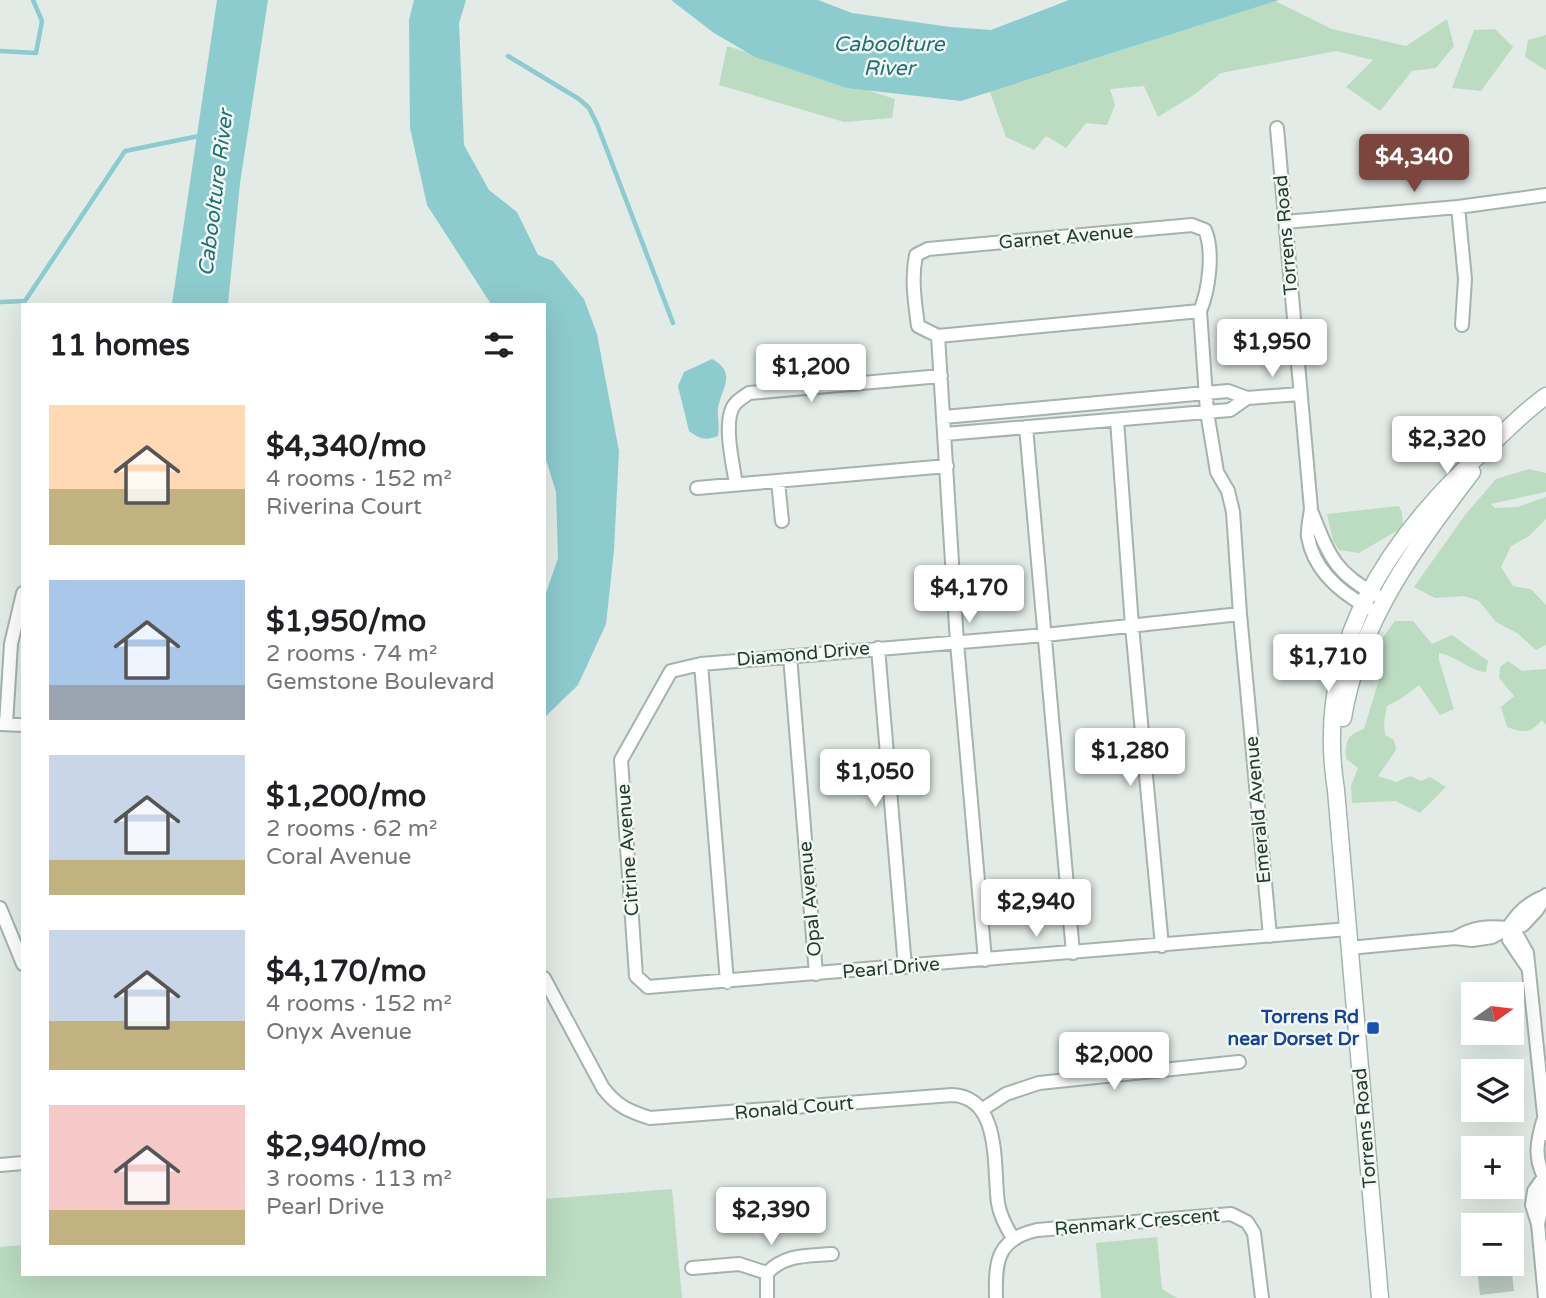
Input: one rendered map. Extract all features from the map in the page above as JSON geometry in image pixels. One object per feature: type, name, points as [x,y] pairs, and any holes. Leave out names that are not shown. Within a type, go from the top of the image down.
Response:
[{"type":"main road","points":[[1365,598],[1404,537],[1430,504],[1462,470],[1546,396]]},
{"type":"main road","points":[[1380,606],[1425,537],[1499,437]]},
{"type":"main road","name":"Torrens Road","points":[[1365,598],[1344,654],[1335,696],[1330,757],[1336,790],[1380,1298]]},
{"type":"main road","name":"Torrens Road","points":[[1336,790],[1346,698],[1358,657],[1380,606]]},
{"type":"street","name":"Torrens Road","points":[[1277,128],[1311,509],[1308,536],[1324,572],[1336,586],[1380,606]]},
{"type":"street","points":[[1285,222],[1458,207],[1546,195]]},
{"type":"street","points":[[1458,207],[1465,279],[1462,325]]},
{"type":"street","name":"Garnet Avenue","points":[[938,336],[918,326],[913,289],[916,255],[928,249],[1192,225],[1205,230],[1210,241],[1207,296],[1200,311]]},
{"type":"street","points":[[985,960],[957,643],[938,336],[1200,311]]},
{"type":"street","name":"Emerald Avenue","points":[[1200,311],[1207,412],[1217,472],[1228,491],[1233,512],[1270,936]]},
{"type":"street","points":[[736,484],[729,432],[730,417],[733,405],[749,393],[941,376]]},
{"type":"street","points":[[944,417],[1228,391],[1247,398],[1300,394]]},
{"type":"street","points":[[945,434],[1230,410],[1247,398]]},
{"type":"street","points":[[1117,420],[1132,626],[1162,946]]},
{"type":"street","points":[[1026,427],[1073,953]]},
{"type":"street","points":[[697,488],[947,466]]},
{"type":"street","points":[[778,481],[782,521]]},
{"type":"street","points":[[21,602],[11,644],[3,724],[21,725]]},
{"type":"street","name":"Diamond Drive","points":[[701,664],[1045,635],[1240,614]]},
{"type":"street","points":[[878,648],[905,967]]},
{"type":"street","name":"Opal Avenue","points":[[790,656],[816,974]]},
{"type":"street","points":[[701,664],[727,982]]},
{"type":"street","name":"Citrine Avenue","points":[[701,664],[671,671],[621,760],[636,976],[649,987],[727,982]]},
{"type":"street","points":[[1545,1298],[1538,1224],[1545,1194],[1545,1176],[1538,1165],[1536,1152],[1545,1127],[1532,980],[1528,968],[1509,940],[1508,928],[1515,916],[1530,902],[1546,895]]},
{"type":"street","points":[[0,908],[21,959]]},
{"type":"street","points":[[1349,948],[1455,938],[1469,929],[1480,927],[1508,928]]},
{"type":"street","name":"Pearl Drive","points":[[727,982],[1348,929]]},
{"type":"street","name":"Ronald Court","points":[[546,982],[603,1088],[614,1103],[630,1112],[650,1118],[952,1095],[964,1096],[983,1109]]},
{"type":"street","points":[[996,1298],[996,1267],[1001,1251],[1013,1238],[1002,1220],[998,1206],[989,1123],[983,1109],[1006,1094],[1039,1083],[1238,1062]]},
{"type":"street","points":[[0,1165],[21,1163]]},
{"type":"street","name":"Renmark Crescent","points":[[1013,1238],[1037,1230],[1231,1214],[1247,1222],[1254,1233],[1262,1298]]},
{"type":"street","points":[[767,1298],[767,1273],[778,1262],[832,1254]]},
{"type":"street","points":[[692,1268],[739,1264],[767,1273]]},
{"type":"green space","points":[[1275,1],[1332,29],[1406,46],[1447,19],[1454,46],[1436,68],[1412,71],[1380,111],[1346,87],[1373,60],[1336,51],[1221,73],[1195,94],[1158,117],[1144,86],[1110,89],[1115,105],[1107,125],[1086,123],[1066,148],[1046,136],[1034,150],[1006,137],[990,92]]},
{"type":"green space","points":[[1495,29],[1513,47],[1481,91],[1452,88],[1474,30]]},
{"type":"green space","points":[[1546,35],[1546,70],[1525,57],[1528,40]]},
{"type":"green space","points":[[727,46],[895,99],[892,118],[844,122],[719,85]]},
{"type":"green space","points":[[1529,469],[1546,473],[1546,492],[1491,504],[1495,508],[1518,507],[1546,497],[1546,519],[1529,536],[1511,546],[1501,567],[1513,586],[1531,589],[1546,605],[1546,645],[1536,650],[1517,633],[1496,622],[1479,601],[1464,596],[1435,598],[1414,587],[1465,515],[1496,479]]},
{"type":"green space","points":[[1399,506],[1403,527],[1359,553],[1339,550],[1333,541],[1327,514]]},
{"type":"green space","points":[[1395,621],[1413,621],[1432,644],[1452,635],[1488,661],[1486,672],[1439,653],[1454,709],[1440,715],[1419,685],[1387,706],[1385,735],[1394,740],[1396,750],[1378,776],[1396,782],[1410,776],[1421,781],[1430,777],[1446,787],[1420,813],[1396,801],[1352,803],[1351,786],[1358,768],[1346,759],[1348,740],[1364,729],[1380,676],[1372,670],[1363,670],[1366,651],[1378,644]]},
{"type":"green space","points":[[1508,661],[1522,671],[1546,669],[1546,725],[1542,720],[1526,731],[1507,727],[1501,707],[1514,696],[1499,678],[1500,667]]},
{"type":"green space","points":[[672,1189],[682,1298],[0,1298],[0,1247],[21,1245],[21,1276],[546,1276],[546,1199]]},
{"type":"green space","points":[[1157,1237],[1162,1289],[1177,1298],[1101,1298],[1096,1243]]},
{"type":"water","name":"Caboolture River","points":[[217,0],[268,0],[240,183],[228,303],[172,303]]},
{"type":"water","points":[[414,0],[466,0],[459,23],[464,145],[489,190],[517,212],[538,255],[553,261],[584,299],[597,334],[619,451],[614,550],[606,624],[578,685],[546,716],[546,593],[558,558],[556,492],[546,460],[546,303],[490,303],[427,205],[410,128],[409,20]]},
{"type":"water","name":"Caboolture River","points":[[671,0],[818,0],[852,13],[991,30],[1069,0],[1279,0],[961,101],[847,88],[755,57],[714,33]]},
{"type":"water","points":[[712,359],[724,370],[726,382],[718,408],[718,436],[706,439],[689,431],[678,386],[684,372]]},
{"type":"building","points":[[1478,1276],[1512,1276],[1514,1291],[1480,1295]]},
{"type":"waterway","points":[[0,51],[36,53],[42,21],[33,0]]},
{"type":"waterway","points":[[508,56],[579,99],[589,108],[673,323]]},
{"type":"waterway","points":[[0,302],[25,301],[125,151],[204,135]]},
{"type":"place","name":"Torrens Rd near Dorset Dr","points":[[1373,1028]]}]
